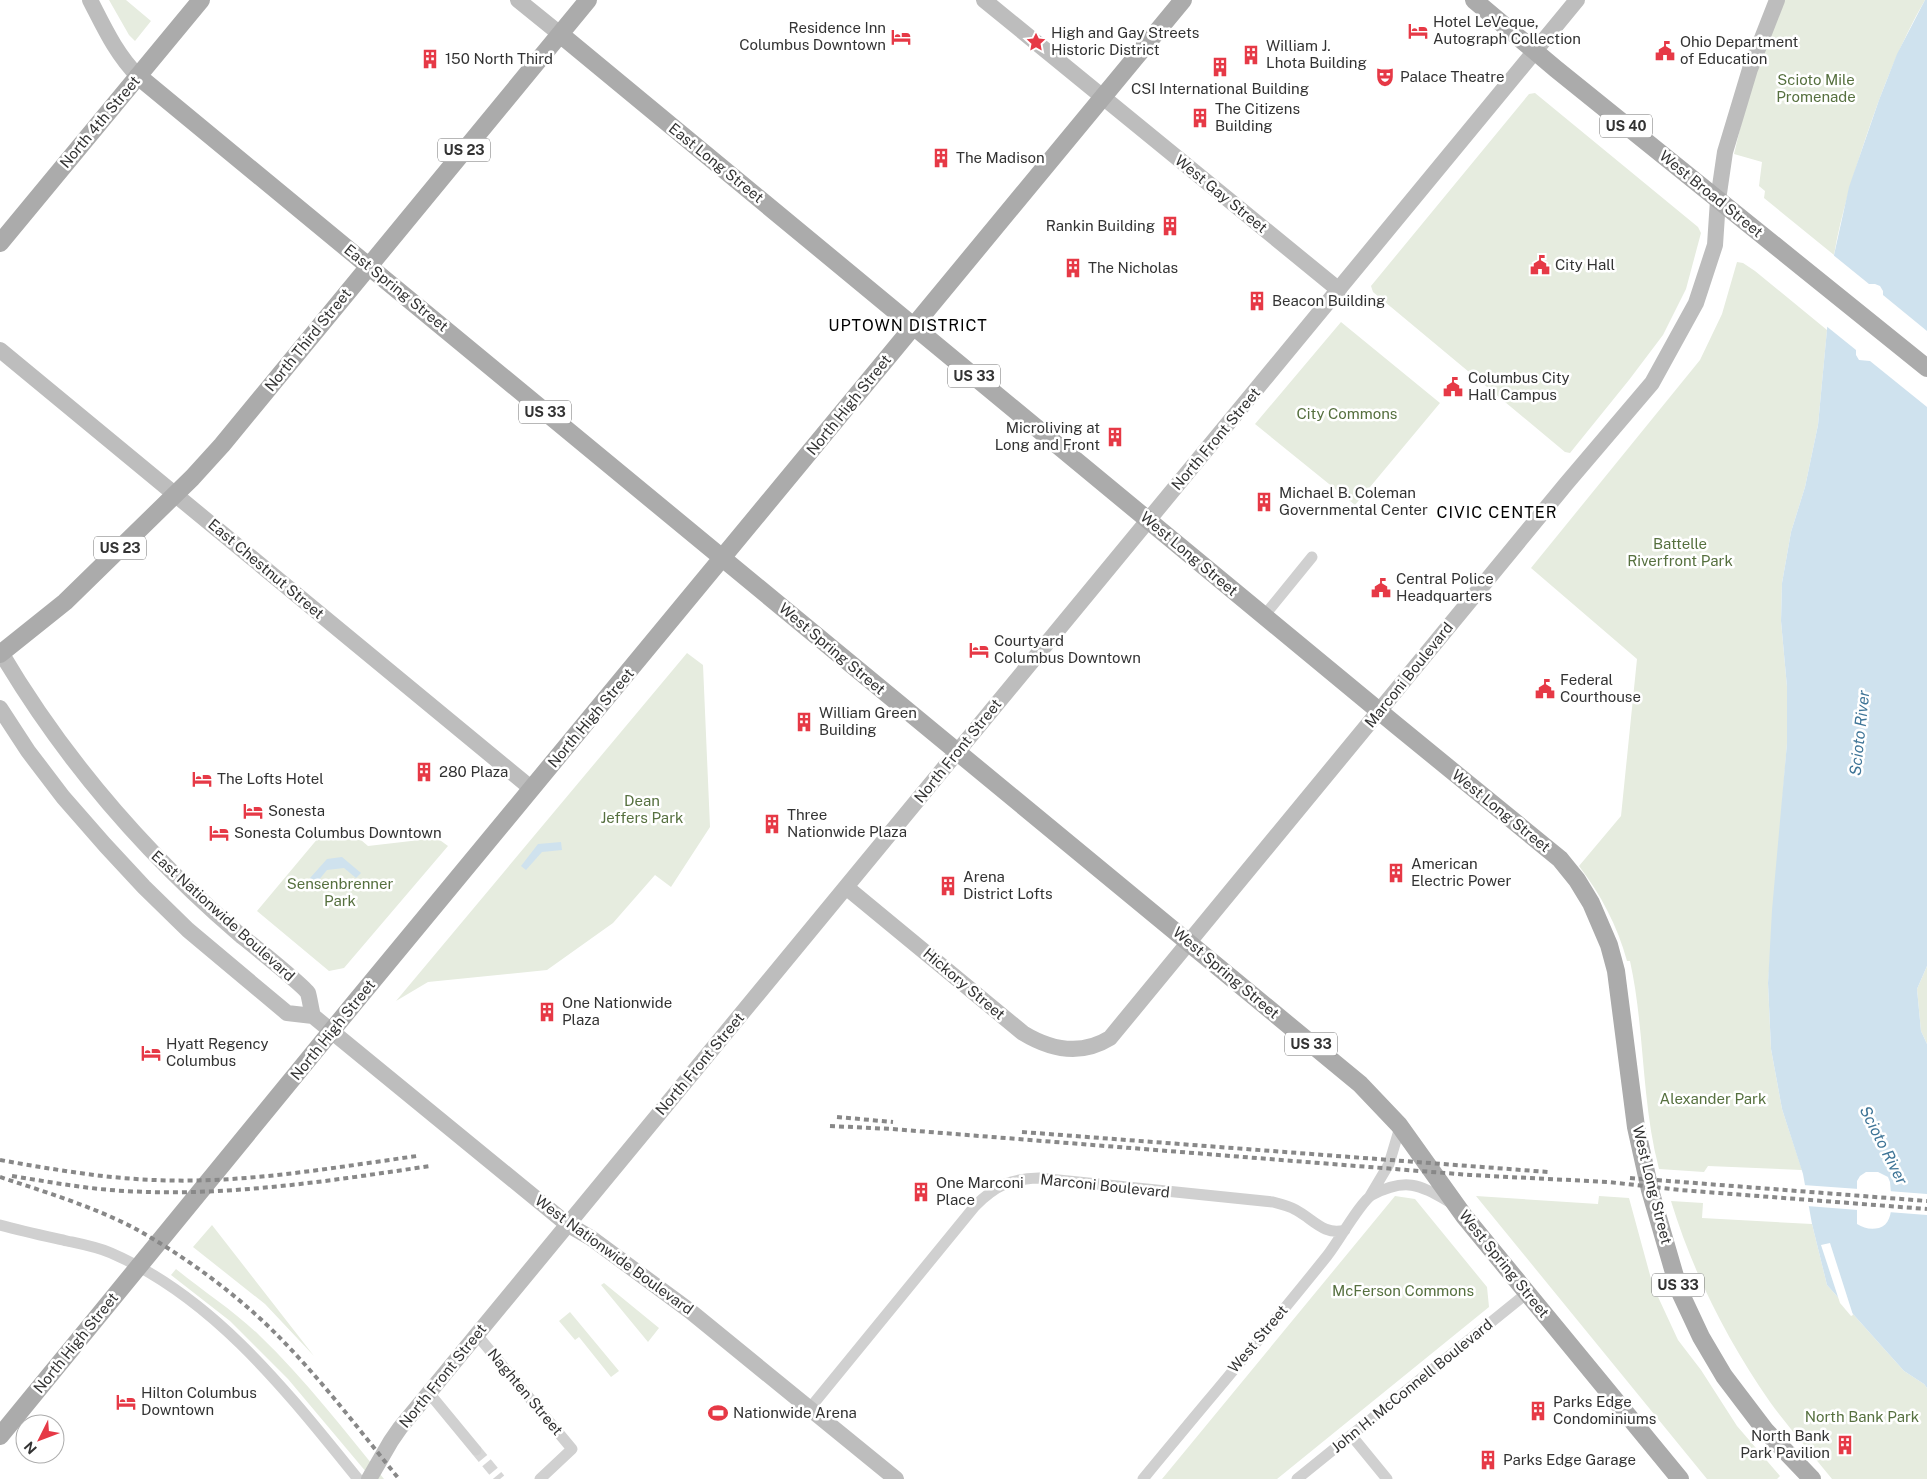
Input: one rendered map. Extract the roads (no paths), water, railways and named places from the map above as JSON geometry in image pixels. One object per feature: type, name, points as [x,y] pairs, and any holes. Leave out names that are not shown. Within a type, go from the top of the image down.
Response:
[{"type":"main road","name":"North 4th Street","points":[[0,244],[201,0]]},
{"type":"main road","name":"North Third Street","points":[[0,652],[65,602],[175,495],[222,444],[588,0]]},
{"type":"main road","name":"North High Street","points":[[0,1436],[1183,0]]},
{"type":"main road","name":"West Broad Street","points":[[1474,0],[1534,52],[1927,368]]},
{"type":"main road","name":"East Long Street","points":[[560,34],[914,326]]},
{"type":"main road","name":"East Spring Street","points":[[138,76],[723,558]]},
{"type":"main road","name":"West Long Street","points":[[914,326],[1560,859],[1577,880],[1591,903],[1609,945],[1616,971],[1636,1127],[1650,1190],[1679,1290],[1701,1336],[1724,1376],[1764,1430],[1812,1479]]},
{"type":"main road","name":"West Spring Street","points":[[723,558],[1360,1084],[1400,1127],[1458,1208],[1680,1479]]},
{"type":"street","name":"East Spring Street","points":[[90,0],[109,38],[123,59],[138,76]]},
{"type":"street","name":"East Long Street","points":[[518,0],[560,34]]},
{"type":"street","name":"West Gay Street","points":[[984,0],[1339,290]]},
{"type":"street","name":"North Front Street","points":[[370,1479],[390,1441],[429,1393],[1577,0]]},
{"type":"street","name":"Marconi Boulevard","points":[[1094,1046],[1110,1038],[1120,1028],[1566,484],[1652,383],[1696,303],[1715,245],[1718,200],[1725,152],[1759,42],[1776,0]]},
{"type":"street","name":"East Chestnut Street","points":[[0,350],[532,789]]},
{"type":"street","points":[[1264,616],[1312,557]]},
{"type":"street","name":"East Nationwide Boulevard","points":[[0,652],[18,681],[86,776],[122,818],[166,866],[219,916],[307,992],[313,1016],[287,1013],[188,930],[144,887],[63,796],[28,751],[0,708]]},
{"type":"street","name":"Hickory Street","points":[[846,887],[1023,1033],[1038,1042],[1057,1048],[1073,1049],[1094,1046]]},
{"type":"street","points":[[313,1016],[332,1032]]},
{"type":"street","name":"West Nationwide Boulevard","points":[[332,1032],[567,1224],[591,1238],[655,1284],[896,1479]]},
{"type":"street","name":"West Street","points":[[1143,1479],[1328,1254],[1370,1196],[1388,1164],[1400,1127]]},
{"type":"street","name":"Marconi Boulevard","points":[[810,1408],[975,1206],[987,1194],[1012,1181],[1039,1178],[1273,1202],[1295,1209],[1328,1231],[1337,1232],[1345,1230]]},
{"type":"street","name":"West Street","points":[[1370,1196],[1400,1184],[1420,1186],[1458,1208]]},
{"type":"street","points":[[0,1225],[109,1252],[143,1268],[173,1288],[212,1318],[251,1354],[289,1394],[358,1479]]},
{"type":"street","name":"John H. McConnell Boulevard","points":[[1297,1479],[1527,1293]]},
{"type":"street","name":"Naghten Street","points":[[477,1335],[572,1449],[540,1479]]},
{"type":"street","points":[[429,1393],[476,1450]]},
{"type":"street","points":[[1351,1435],[1387,1479]]},
{"type":"water","name":"Scioto River","points":[[1925,0],[1927,0],[1927,966],[1917,989],[1921,1031],[1927,1044],[1927,1388],[1904,1371],[1827,1285],[1812,1224],[1803,1174],[1782,1109],[1771,1049],[1768,983],[1772,910],[1787,743],[1787,687],[1781,621],[1782,583],[1791,532],[1805,487],[1818,425],[1834,255],[1849,187],[1897,54]],"holes":[[[1866,1172],[1878,1172],[1888,1177],[1890,1182],[1890,1215],[1888,1221],[1879,1228],[1862,1227],[1857,1224],[1857,1181]]]},
{"type":"water","points":[[561,842],[562,850],[542,852],[526,870],[521,866],[538,844]]},
{"type":"water","points":[[342,857],[361,873],[356,878],[344,868],[327,870],[318,881],[310,882],[310,878],[327,859]]},
{"type":"tunnel","points":[[476,1450],[500,1479]]},
{"type":"railway","points":[[837,1117],[893,1122]]},
{"type":"railway","points":[[830,1126],[892,1129],[1470,1175],[1608,1182],[1680,1190],[1927,1209]]},
{"type":"railway","points":[[1022,1132],[1548,1172]]},
{"type":"railway","points":[[0,1160],[96,1175],[187,1181],[286,1174],[417,1156]]},
{"type":"railway","points":[[12,1176],[111,1190],[201,1192],[316,1182],[430,1166]]},
{"type":"railway","points":[[0,1177],[68,1200],[134,1228],[173,1251],[231,1293],[298,1356],[399,1479]]},
{"type":"railway","points":[[1630,1178],[1927,1201]]},
{"type":"place","name":"Hotel LeVeque, Autograph Collection","points":[[1418,31]]},
{"type":"place","name":"Residence Inn Columbus Downtown","points":[[901,37]]},
{"type":"place","name":"High and Gay Streets Historic District","points":[[1036,42]]},
{"type":"place","name":"Ohio Department of Education","points":[[1665,51]]},
{"type":"place","name":"William J. Lhota Building","points":[[1251,55]]},
{"type":"place","name":"150 North Third","points":[[430,59]]},
{"type":"place","name":"CSI International Building","points":[[1220,67]]},
{"type":"place","name":"Palace Theatre","points":[[1385,77]]},
{"type":"place","name":"The Citizens Building","points":[[1200,118]]},
{"type":"place","name":"The Madison","points":[[941,158]]},
{"type":"place","name":"Rankin Building","points":[[1170,226]]},
{"type":"place","name":"City Hall","points":[[1540,265]]},
{"type":"place","name":"The Nicholas","points":[[1073,268]]},
{"type":"place","name":"Beacon Building","points":[[1257,301]]},
{"type":"place","name":"Columbus City Hall Campus","points":[[1453,387]]},
{"type":"place","name":"Microliving at Long and Front","points":[[1115,437]]},
{"type":"place","name":"Michael B. Coleman Governmental Center","points":[[1264,502]]},
{"type":"place","name":"Central Police Headquarters","points":[[1381,588]]},
{"type":"place","name":"Courtyard Columbus Downtown","points":[[979,650]]},
{"type":"place","name":"Federal Courthouse","points":[[1545,689]]},
{"type":"place","name":"William Green Building","points":[[804,722]]},
{"type":"place","name":"280 Plaza","points":[[424,772]]},
{"type":"place","name":"The Lofts Hotel","points":[[202,779]]},
{"type":"place","name":"Sonesta","points":[[253,811]]},
{"type":"place","name":"Three Nationwide Plaza","points":[[772,824]]},
{"type":"place","name":"Sonesta Columbus Downtown","points":[[219,833]]},
{"type":"place","name":"American Electric Power","points":[[1396,873]]},
{"type":"place","name":"Arena District Lofts","points":[[948,886]]},
{"type":"place","name":"One Nationwide Plaza","points":[[547,1012]]},
{"type":"place","name":"Hyatt Regency Columbus","points":[[151,1053]]},
{"type":"place","name":"One Marconi Place","points":[[921,1192]]},
{"type":"place","name":"Hilton Columbus Downtown","points":[[126,1402]]},
{"type":"place","name":"Parks Edge Condominiums","points":[[1538,1411]]},
{"type":"place","name":"Nationwide Arena","points":[[718,1413]]},
{"type":"place","name":"North Bank Park Pavilion","points":[[1845,1445]]},
{"type":"place","name":"Parks Edge Garage","points":[[1488,1460]]},
{"type":"district","name":"UPTOWN DISTRICT","points":[[908,325]]},
{"type":"district","name":"CIVIC CENTER","points":[[1497,512]]},
{"type":"park label","name":"Scioto Mile Promenade","points":[[1816,88]]},
{"type":"park label","name":"City Commons","points":[[1347,414]]},
{"type":"park label","name":"Battelle Riverfront Park","points":[[1680,552]]},
{"type":"park label","name":"Dean Jeffers Park","points":[[642,810]]},
{"type":"park label","name":"Sensenbrenner Park","points":[[340,892]]},
{"type":"park label","name":"Alexander Park","points":[[1713,1099]]},
{"type":"park label","name":"McFerson Commons","points":[[1403,1291]]},
{"type":"park label","name":"North Bank Park","points":[[1862,1417]]}]
